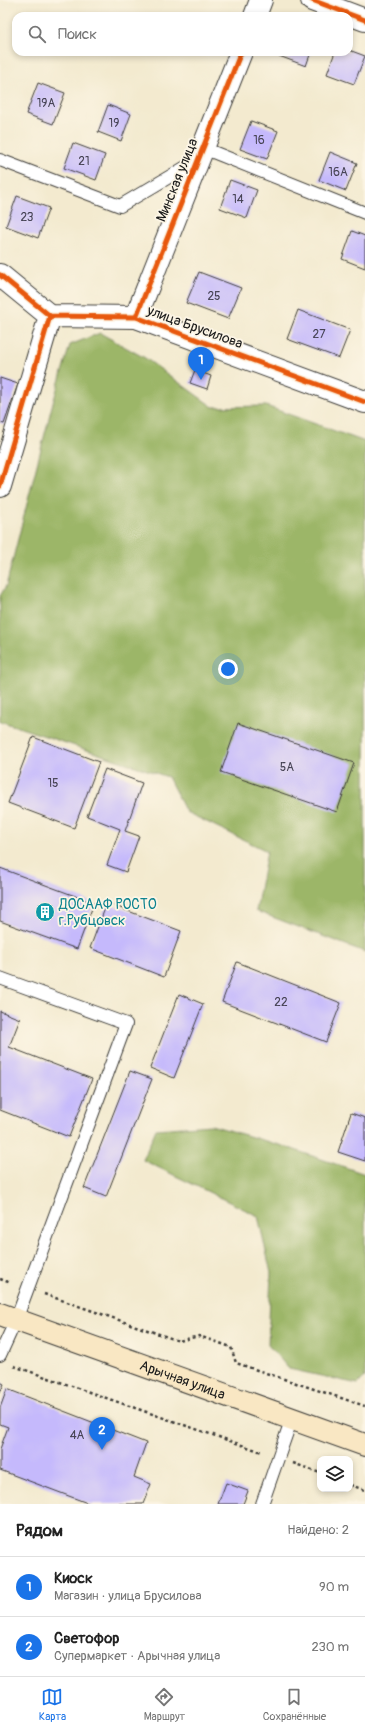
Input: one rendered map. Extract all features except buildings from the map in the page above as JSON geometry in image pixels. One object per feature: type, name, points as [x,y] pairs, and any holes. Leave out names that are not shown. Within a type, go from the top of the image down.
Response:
[{"type":"main road","name":"Арычная улица","points":[[8,1317],[365,1445]]},
{"type":"street","points":[[256,12],[261,0]]},
{"type":"street","points":[[312,0],[344,12]]},
{"type":"street","points":[[353,15],[365,20]]},
{"type":"street","name":"Минская улица","points":[[136,318],[239,56]]},
{"type":"street","points":[[0,275],[50,316],[6,444],[0,486]]},
{"type":"street","name":"улица Брусилова","points":[[50,316],[136,318],[365,402]]},
{"type":"lane","points":[[0,160],[120,206],[200,154],[365,213]]},
{"type":"lane","points":[[0,978],[126,1024],[27,1288],[8,1317],[4,1360]]},
{"type":"lane","points":[[262,1504],[292,1418]]},
{"type":"path","points":[[0,1279],[179,1341],[199,1336],[230,1347],[236,1363],[365,1406]]},
{"type":"path","points":[[4,1360],[317,1473]]},
{"type":"path","points":[[353,1486],[365,1490]]},
{"type":"green space","points":[[100,333],[145,358],[213,407],[266,406],[365,442],[365,952],[256,911],[267,851],[186,812],[168,777],[0,721],[0,596],[6,586],[52,406],[70,345]]},
{"type":"green space","points":[[211,1125],[286,1147],[365,1174],[365,1377],[358,1384],[289,1369],[268,1345],[271,1273],[258,1216],[143,1160],[156,1129]]},
{"type":"cycle path","points":[[312,0],[344,12]]},
{"type":"cycle path","points":[[353,15],[365,20]]},
{"type":"cycle path","points":[[136,317],[239,56]]},
{"type":"cycle path","points":[[0,275],[50,316],[136,317],[365,402]]},
{"type":"cycle path","points":[[0,486],[50,316]]},
{"type":"place","name":"Киоск","points":[[201,380]]},
{"type":"place","name":"ДОСААФ РОСТО г.Рубцовск","points":[[45,912]]},
{"type":"place","name":"Светофор","points":[[102,1450]]}]
